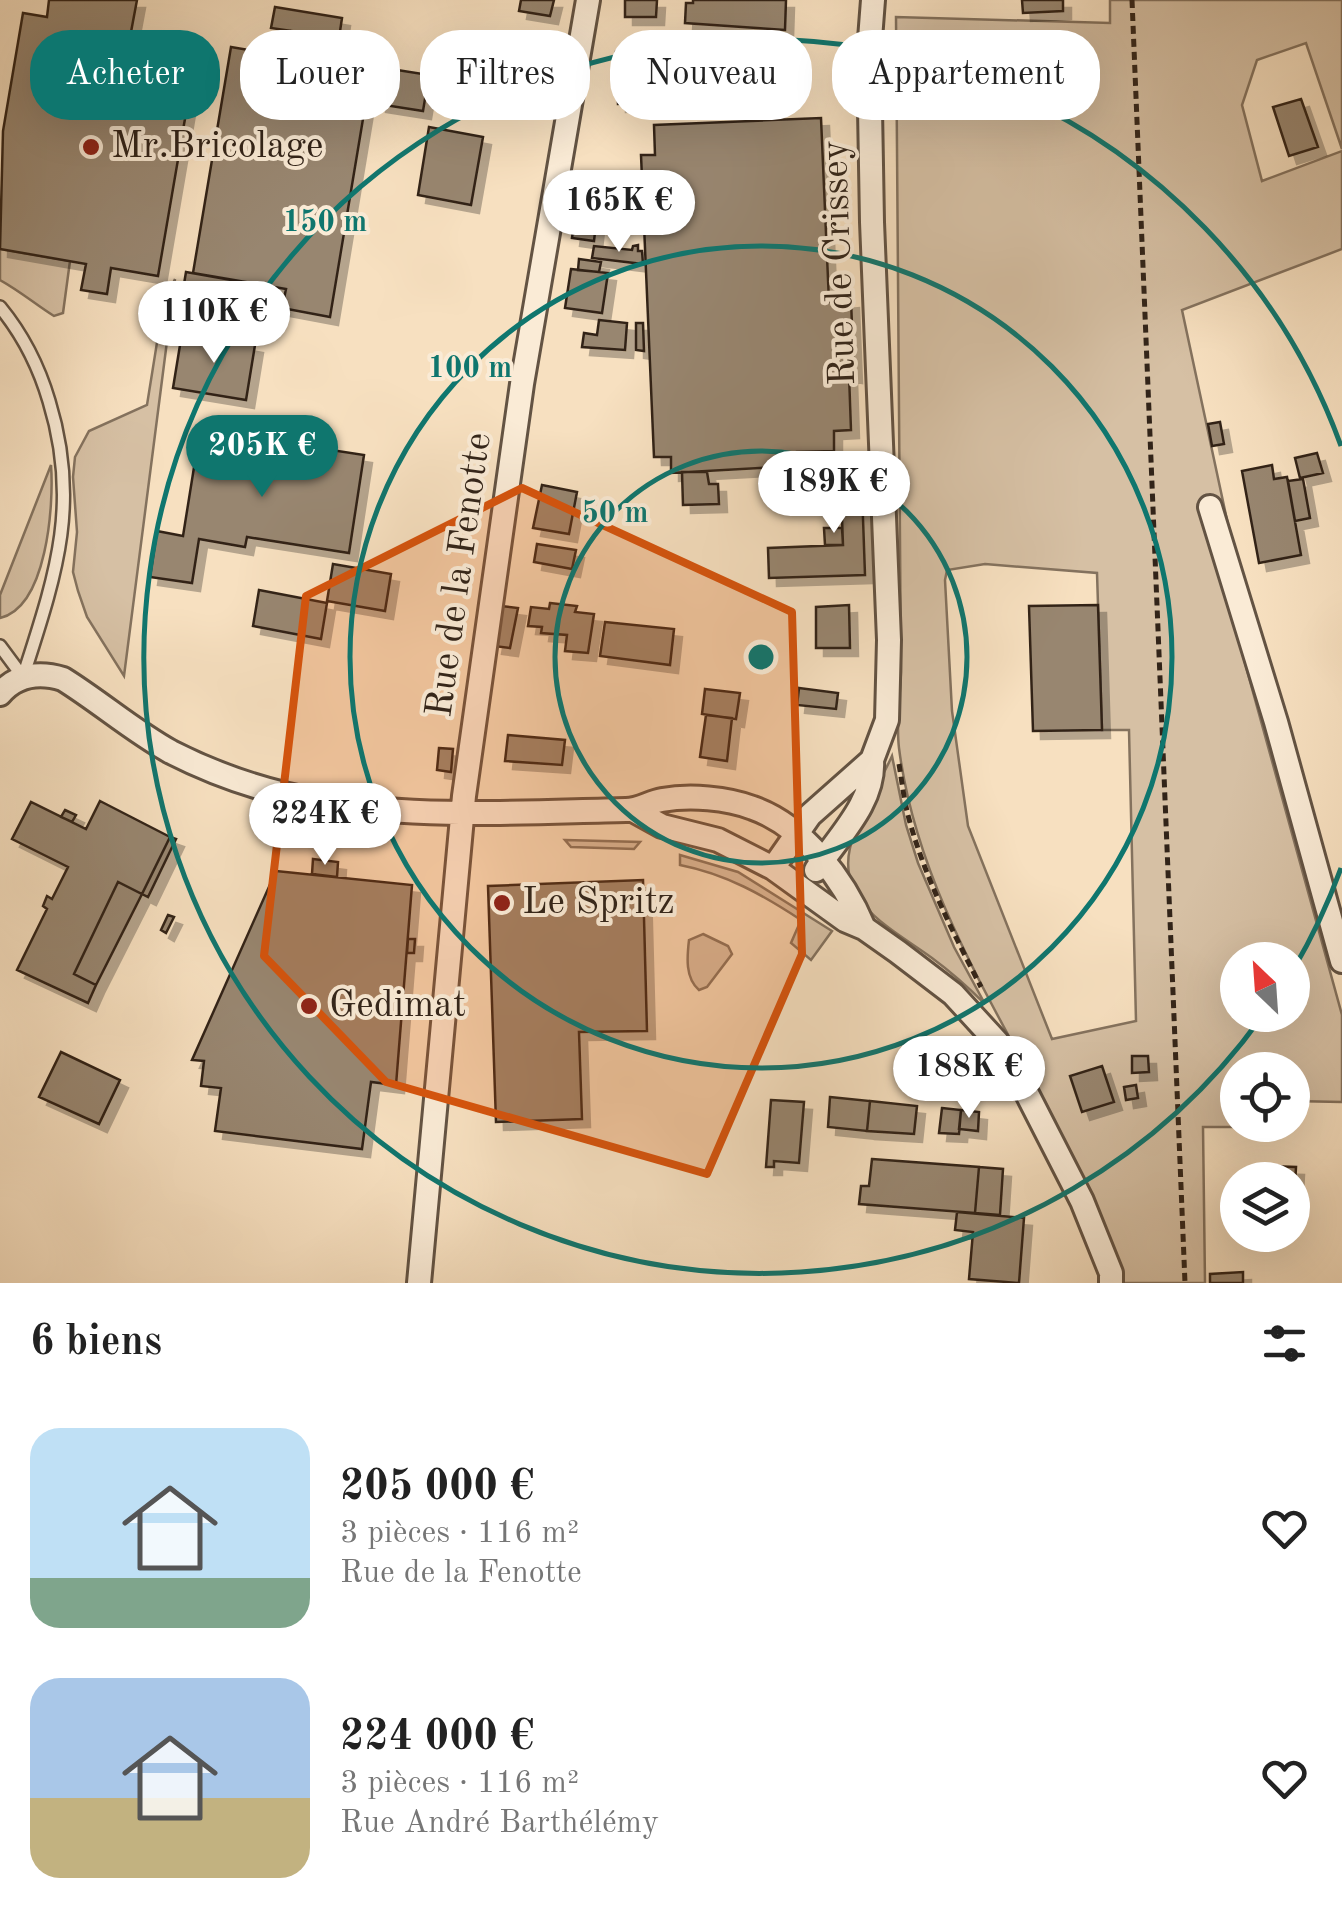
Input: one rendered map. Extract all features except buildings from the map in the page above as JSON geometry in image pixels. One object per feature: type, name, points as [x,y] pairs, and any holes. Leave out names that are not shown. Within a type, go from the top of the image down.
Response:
[{"type":"street","name":"Rue de la Fenotte","points":[[420,1283],[462,812],[522,384],[588,0]]},
{"type":"street","name":"Rue de Crissey","points":[[773,868],[795,835],[831,794],[872,760],[886,730],[890,700],[871,166],[869,52],[873,0]]},
{"type":"street","points":[[1210,508],[1276,722],[1342,961]]},
{"type":"street","points":[[0,694],[23,677],[44,674],[64,680],[169,751],[210,770],[254,786],[349,806],[462,812],[633,810],[660,800],[714,800],[752,808],[795,835],[822,860],[864,928]]},
{"type":"street","name":"Rue de Crissey","points":[[804,888],[866,794],[873,775],[872,760]]},
{"type":"street","points":[[633,810],[662,826],[718,840],[773,868],[845,920],[864,928],[953,994],[997,1042],[1020,1080],[1082,1201],[1115,1280]]},
{"type":"lane","points":[[0,307],[22,338],[46,390],[59,435],[65,480],[62,536],[55,572],[23,677]]},
{"type":"lane","points":[[0,646],[23,677]]},
{"type":"lane","points":[[347,836],[349,806]]},
{"type":"path","points":[[1132,0],[1185,1283]]},
{"type":"path","points":[[886,730],[926,871],[946,920],[986,995]]},
{"type":"highlighted area","points":[[522,488],[792,612],[802,954],[707,1174],[386,1082],[264,956],[306,596]]},
{"type":"shaded area","points":[[1110,0],[1342,0],[1342,149],[1306,43],[1257,60],[1242,105],[1262,181],[1342,151],[1342,249],[1182,310],[1236,562],[1234,623],[1342,1015],[1342,1102],[1310,1101],[1310,1052],[1220,1052],[1220,1127],[1203,1127],[1205,1283],[1124,1283],[1069,1149],[966,955],[937,888],[914,820],[898,739],[901,672],[897,120],[1100,120],[1100,30],[896,30],[896,17],[1110,23]],"holes":[[[985,564],[1097,573],[1102,730],[1129,730],[1136,1021],[1052,1039],[968,826],[952,711],[945,580],[947,570]]]},
{"type":"shaded area","points":[[0,249],[70,261],[63,313],[54,316],[0,280]]},
{"type":"shaded area","points":[[175,279],[124,676],[87,617],[73,572],[77,532],[75,457],[89,431],[147,405],[163,305]]},
{"type":"shaded area","points":[[51,465],[49,528],[38,575],[16,610],[0,618],[0,595]]},
{"type":"shaded area","points":[[892,756],[918,863],[954,947],[985,1004],[946,969],[872,914],[852,885],[848,868],[853,836]]},
{"type":"shaded area","points":[[565,840],[640,842],[634,849],[571,847]]},
{"type":"shaded area","points":[[680,855],[738,872],[832,931],[811,960],[791,943],[801,920],[744,886],[680,865]]},
{"type":"shaded area","points":[[703,934],[728,946],[732,954],[707,987],[699,990],[689,973],[688,953],[689,940]]},
{"type":"place","name":"Mr.Bricolage","points":[[91,147]]},
{"type":"place","name":"Le Spritz","points":[[502,903]]},
{"type":"place","name":"Gedimat","points":[[309,1006]]}]
